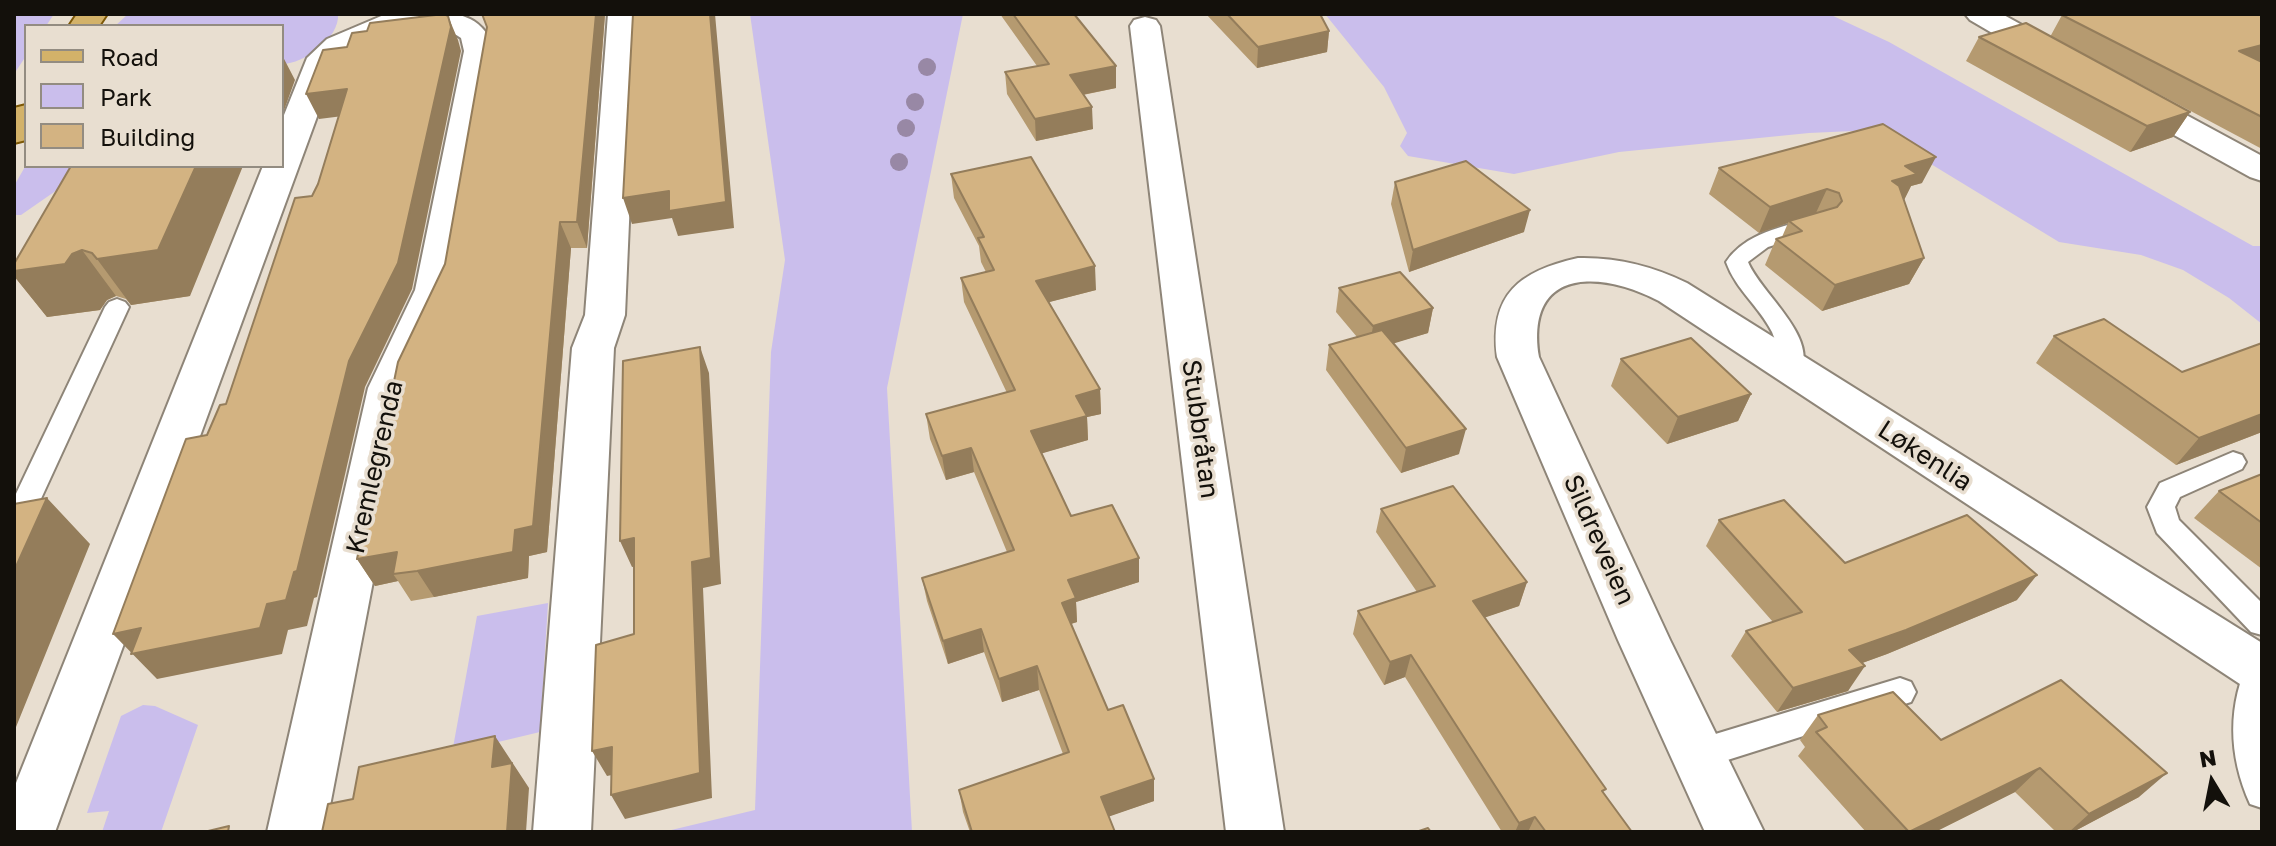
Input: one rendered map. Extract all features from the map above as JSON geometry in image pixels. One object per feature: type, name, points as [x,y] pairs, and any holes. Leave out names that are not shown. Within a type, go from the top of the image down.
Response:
[{"type":"street","name":"Kremlegrenda","points":[[284,156],[323,58],[338,45],[410,14],[459,23],[475,34],[479,51],[435,290],[389,388],[296,832]]},
{"type":"street","points":[[562,832],[593,348],[605,315],[623,14]]},
{"type":"street","points":[[1980,14],[2262,170]]},
{"type":"street","name":"Stubbråtan","points":[[1145,26],[1255,832]]},
{"type":"street","name":"Kremlegrenda","points":[[26,832],[142,519],[279,168]]},
{"type":"street","name":"Løkenlia","points":[[1578,269],[1637,275],[1673,292],[2261,668]]},
{"type":"street","name":"Sildreveien","points":[[1578,269],[1537,284],[1523,303],[1515,327],[1518,357],[1644,640],[1735,832]]},
{"type":"lane","points":[[1790,369],[1793,350],[1789,337],[1737,262],[1741,254],[1751,247],[1816,225]]},
{"type":"lane","points":[[14,527],[117,307]]},
{"type":"lane","points":[[2233,462],[2170,490],[2161,507],[2167,525],[2262,623]]},
{"type":"lane","points":[[2261,668],[2249,730],[2256,779],[2262,793]]},
{"type":"lane","points":[[1699,754],[1900,692]]},
{"type":"green space","points":[[14,14],[54,14],[47,24],[24,24],[24,59],[14,74]]},
{"type":"green space","points":[[128,14],[338,14],[333,32],[319,48],[300,60],[284,64],[284,24],[117,24]]},
{"type":"green space","points":[[750,14],[963,14],[887,388],[912,832],[663,832],[755,810],[771,352],[785,260]]},
{"type":"green space","points":[[1325,14],[1829,14],[1889,42],[2253,246],[2262,246],[2262,324],[2229,298],[2183,270],[2141,255],[2059,242],[1875,130],[1809,133],[1619,152],[1514,174],[1408,156],[1400,146],[1407,133],[1384,87]]},
{"type":"green space","points":[[24,168],[80,168],[70,181],[21,215],[14,215],[14,186]]},
{"type":"green space","points":[[548,603],[540,732],[452,753],[477,616]]},
{"type":"green space","points":[[143,705],[155,706],[198,725],[161,832],[102,832],[109,811],[87,813],[121,716]]},
{"type":"building","points":[[482,14],[596,14],[577,222],[560,222],[533,526],[515,530],[513,552],[393,574],[397,552],[357,559],[398,362],[445,264],[487,27]]},
{"type":"building","points":[[633,14],[710,14],[726,202],[669,211],[669,191],[623,198]]},
{"type":"building","points":[[1013,14],[1074,14],[1116,66],[1070,75],[1092,107],[1035,119],[1005,72],[1049,64]]},
{"type":"building","points":[[1227,14],[1320,14],[1329,31],[1258,47]]},
{"type":"building","points":[[2262,14],[2262,45],[2239,51],[2262,62],[2262,117],[2062,15]]},
{"type":"building","points":[[448,16],[451,27],[398,263],[349,361],[297,571],[294,572],[286,600],[267,604],[260,628],[131,654],[141,628],[113,634],[186,439],[207,435],[220,405],[226,404],[295,198],[312,196],[318,184],[347,89],[306,94],[323,50],[347,47],[352,33],[367,31],[370,23]]},
{"type":"building","points":[[2026,23],[2190,112],[2147,126],[1979,37]]},
{"type":"building","points":[[1883,124],[1936,157],[1905,166],[1917,174],[1892,181],[1899,186],[1924,258],[1835,285],[1776,239],[1802,231],[1789,221],[1837,207],[1842,201],[1839,193],[1827,189],[1770,207],[1719,168]]},
{"type":"building","points":[[1031,157],[1095,266],[1036,281],[1100,389],[1076,396],[1087,416],[1031,431],[1071,516],[1112,505],[1139,558],[1068,580],[1076,598],[1062,603],[1108,710],[1123,705],[1154,779],[1101,797],[1115,832],[972,832],[959,790],[1069,752],[1037,666],[999,679],[981,629],[943,641],[922,578],[1014,550],[971,448],[942,456],[926,414],[1015,390],[961,278],[994,270],[978,238],[984,237],[951,174]]},
{"type":"building","points":[[1466,161],[1530,210],[1413,250],[1395,182]]},
{"type":"building","points":[[70,168],[195,168],[158,250],[97,259],[92,253],[82,250],[72,254],[65,264],[14,271],[14,264]]},
{"type":"building","points":[[1400,272],[1433,308],[1373,326],[1339,288]]},
{"type":"building","points":[[2104,319],[2182,372],[2262,343],[2262,414],[2199,438],[2054,336]]},
{"type":"building","points":[[1382,330],[1466,429],[1406,448],[1329,345]]},
{"type":"building","points":[[1691,338],[1751,394],[1678,417],[1621,359]]},
{"type":"building","points":[[700,347],[711,558],[692,562],[700,773],[611,795],[612,747],[592,751],[596,645],[634,634],[634,538],[620,541],[623,361]]},
{"type":"building","points":[[2262,474],[2262,523],[2219,491]]},
{"type":"building","points":[[1453,486],[1527,582],[1473,601],[1606,789],[1602,791],[1632,832],[1546,832],[1535,817],[1519,823],[1411,655],[1390,662],[1358,611],[1435,586],[1381,509]]},
{"type":"building","points":[[47,498],[14,571],[14,504]]},
{"type":"building","points":[[1784,500],[1845,563],[1967,515],[2037,575],[1906,630],[1849,650],[1865,666],[1793,688],[1746,631],[1802,612],[1719,520]]},
{"type":"building","points":[[2061,680],[2167,773],[2089,814],[2040,768],[1909,832],[1816,732],[1827,727],[1818,715],[1893,692],[1941,740]]},
{"type":"building","points":[[495,736],[492,767],[512,763],[507,832],[322,832],[328,804],[353,799],[359,767]]},
{"type":"building","points":[[229,826],[228,832],[204,832]]}]
